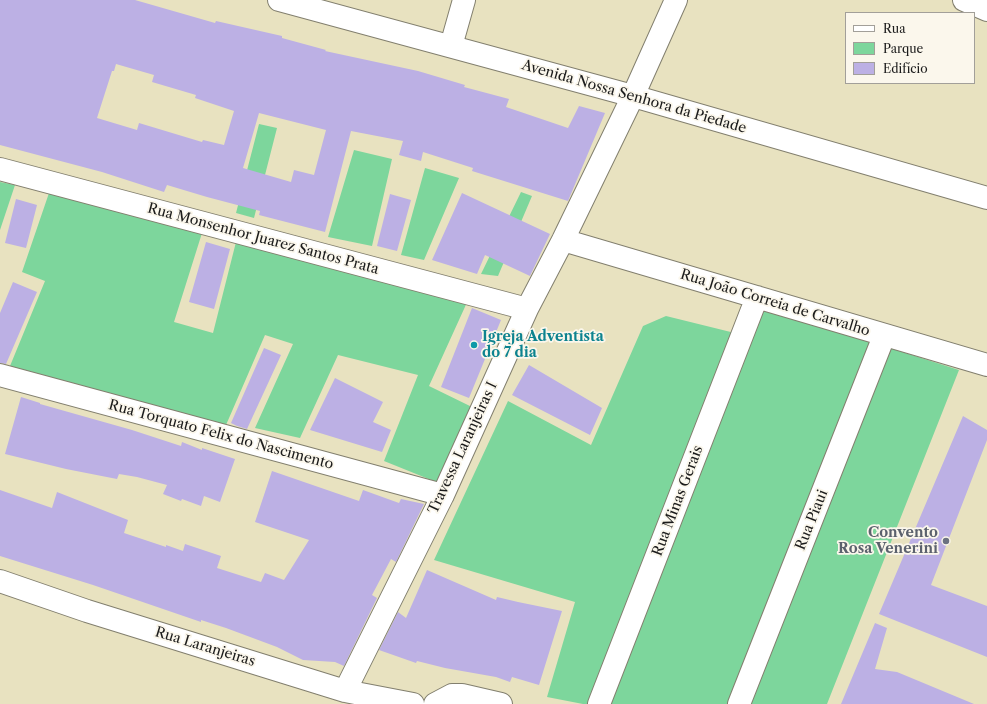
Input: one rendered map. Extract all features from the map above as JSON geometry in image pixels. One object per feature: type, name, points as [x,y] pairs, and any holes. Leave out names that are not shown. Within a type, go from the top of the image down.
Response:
[{"type":"street","name":"Avenida Nossa Senhora da Piedade","points":[[279,0],[634,96],[987,198]]},
{"type":"street","points":[[450,46],[464,0]]},
{"type":"street","name":"Travessa Laranjeiras I","points":[[345,691],[443,495],[527,309],[634,96],[676,0]]},
{"type":"street","points":[[964,0],[987,10]]},
{"type":"street","name":"Rua Monsenhor Juarez Santos Prata","points":[[0,169],[527,309]]},
{"type":"street","name":"Rua João Correia de Carvalho","points":[[563,240],[884,336],[987,365]]},
{"type":"street","name":"Rua Minas Gerais","points":[[599,704],[757,297]]},
{"type":"street","name":"Rua Piaui","points":[[739,704],[884,336]]},
{"type":"street","name":"Rua Torquato Felix do Nascimento","points":[[0,374],[443,495]]},
{"type":"street","name":"Rua Laranjeiras","points":[[0,581],[87,611],[345,691],[400,703]]},
{"type":"street","points":[[435,704],[452,695],[469,695],[501,704]]},
{"type":"green space","points":[[259,124],[277,128],[254,218],[236,213]]},
{"type":"green space","points":[[354,150],[392,159],[372,246],[328,237]]},
{"type":"green space","points":[[425,168],[459,178],[424,260],[401,255]]},
{"type":"green space","points":[[0,182],[15,185],[0,230]]},
{"type":"green space","points":[[521,192],[532,196],[498,276],[481,274]]},
{"type":"green space","points":[[49,193],[202,233],[174,322],[213,333],[236,242],[469,298],[429,386],[474,408],[441,484],[384,461],[418,375],[338,355],[300,438],[255,428],[293,344],[265,335],[226,425],[10,366],[45,281],[22,272]]},
{"type":"green space","points":[[761,307],[959,370],[827,704],[583,704],[547,697],[575,602],[434,560],[508,401],[591,445],[643,326],[666,316],[751,337]]},
{"type":"building","points":[[0,0],[135,0],[215,23],[216,21],[282,36],[282,38],[326,50],[325,51],[418,71],[465,85],[464,87],[509,99],[506,107],[568,128],[579,106],[605,113],[568,201],[472,171],[473,168],[423,152],[421,161],[399,155],[403,141],[351,131],[325,232],[259,215],[260,211],[167,185],[164,192],[102,172],[0,145]],"holes":[[[116,64],[154,75],[152,82],[196,95],[195,98],[234,111],[224,145],[203,140],[202,142],[139,123],[137,130],[97,118],[112,71],[114,71]],[[259,113],[326,130],[314,175],[294,170],[291,182],[243,168]]]},
{"type":"building","points":[[462,193],[550,234],[530,276],[485,255],[477,274],[432,260]]},
{"type":"building","points":[[390,194],[411,200],[397,251],[377,246]]},
{"type":"building","points":[[16,199],[37,205],[26,248],[5,243]]},
{"type":"building","points":[[206,242],[230,249],[214,309],[189,302]]},
{"type":"building","points":[[13,282],[37,292],[6,364],[0,363],[0,313]]},
{"type":"building","name":"Igreja Adventista do 7 dia","points":[[472,308],[501,320],[469,398],[441,387]]},
{"type":"building","points":[[264,348],[281,355],[247,429],[231,423]]},
{"type":"building","points":[[529,365],[602,408],[590,435],[512,395]]},
{"type":"building","points":[[335,378],[383,402],[373,422],[391,430],[382,452],[310,430]]},
{"type":"building","points":[[21,397],[181,446],[182,442],[202,450],[202,448],[235,459],[220,502],[204,496],[201,506],[182,499],[181,501],[163,494],[167,485],[137,477],[119,474],[117,479],[66,469],[5,454]]},
{"type":"building","points":[[963,416],[987,430],[987,440],[931,585],[987,606],[987,657],[879,614]]},
{"type":"building","points":[[272,471],[359,501],[363,490],[399,503],[401,499],[424,504],[396,562],[391,559],[372,595],[377,598],[344,666],[335,662],[303,660],[277,647],[226,628],[201,620],[201,622],[93,585],[0,556],[0,490],[52,508],[57,492],[128,520],[124,533],[166,547],[166,545],[183,551],[185,544],[221,556],[217,568],[261,582],[265,573],[284,580],[309,540],[255,522]]},
{"type":"building","points":[[427,570],[496,600],[497,597],[562,611],[539,685],[512,677],[510,682],[496,677],[445,668],[417,661],[416,663],[379,650],[398,612],[406,618]]},
{"type":"building","points":[[875,623],[887,628],[875,669],[897,672],[974,704],[841,704]]},
{"type":"place","name":"Igreja Adventista do 7 dia","points":[[474,345]]},
{"type":"place","name":"Convento Rosa Venerini","points":[[946,541]]}]
